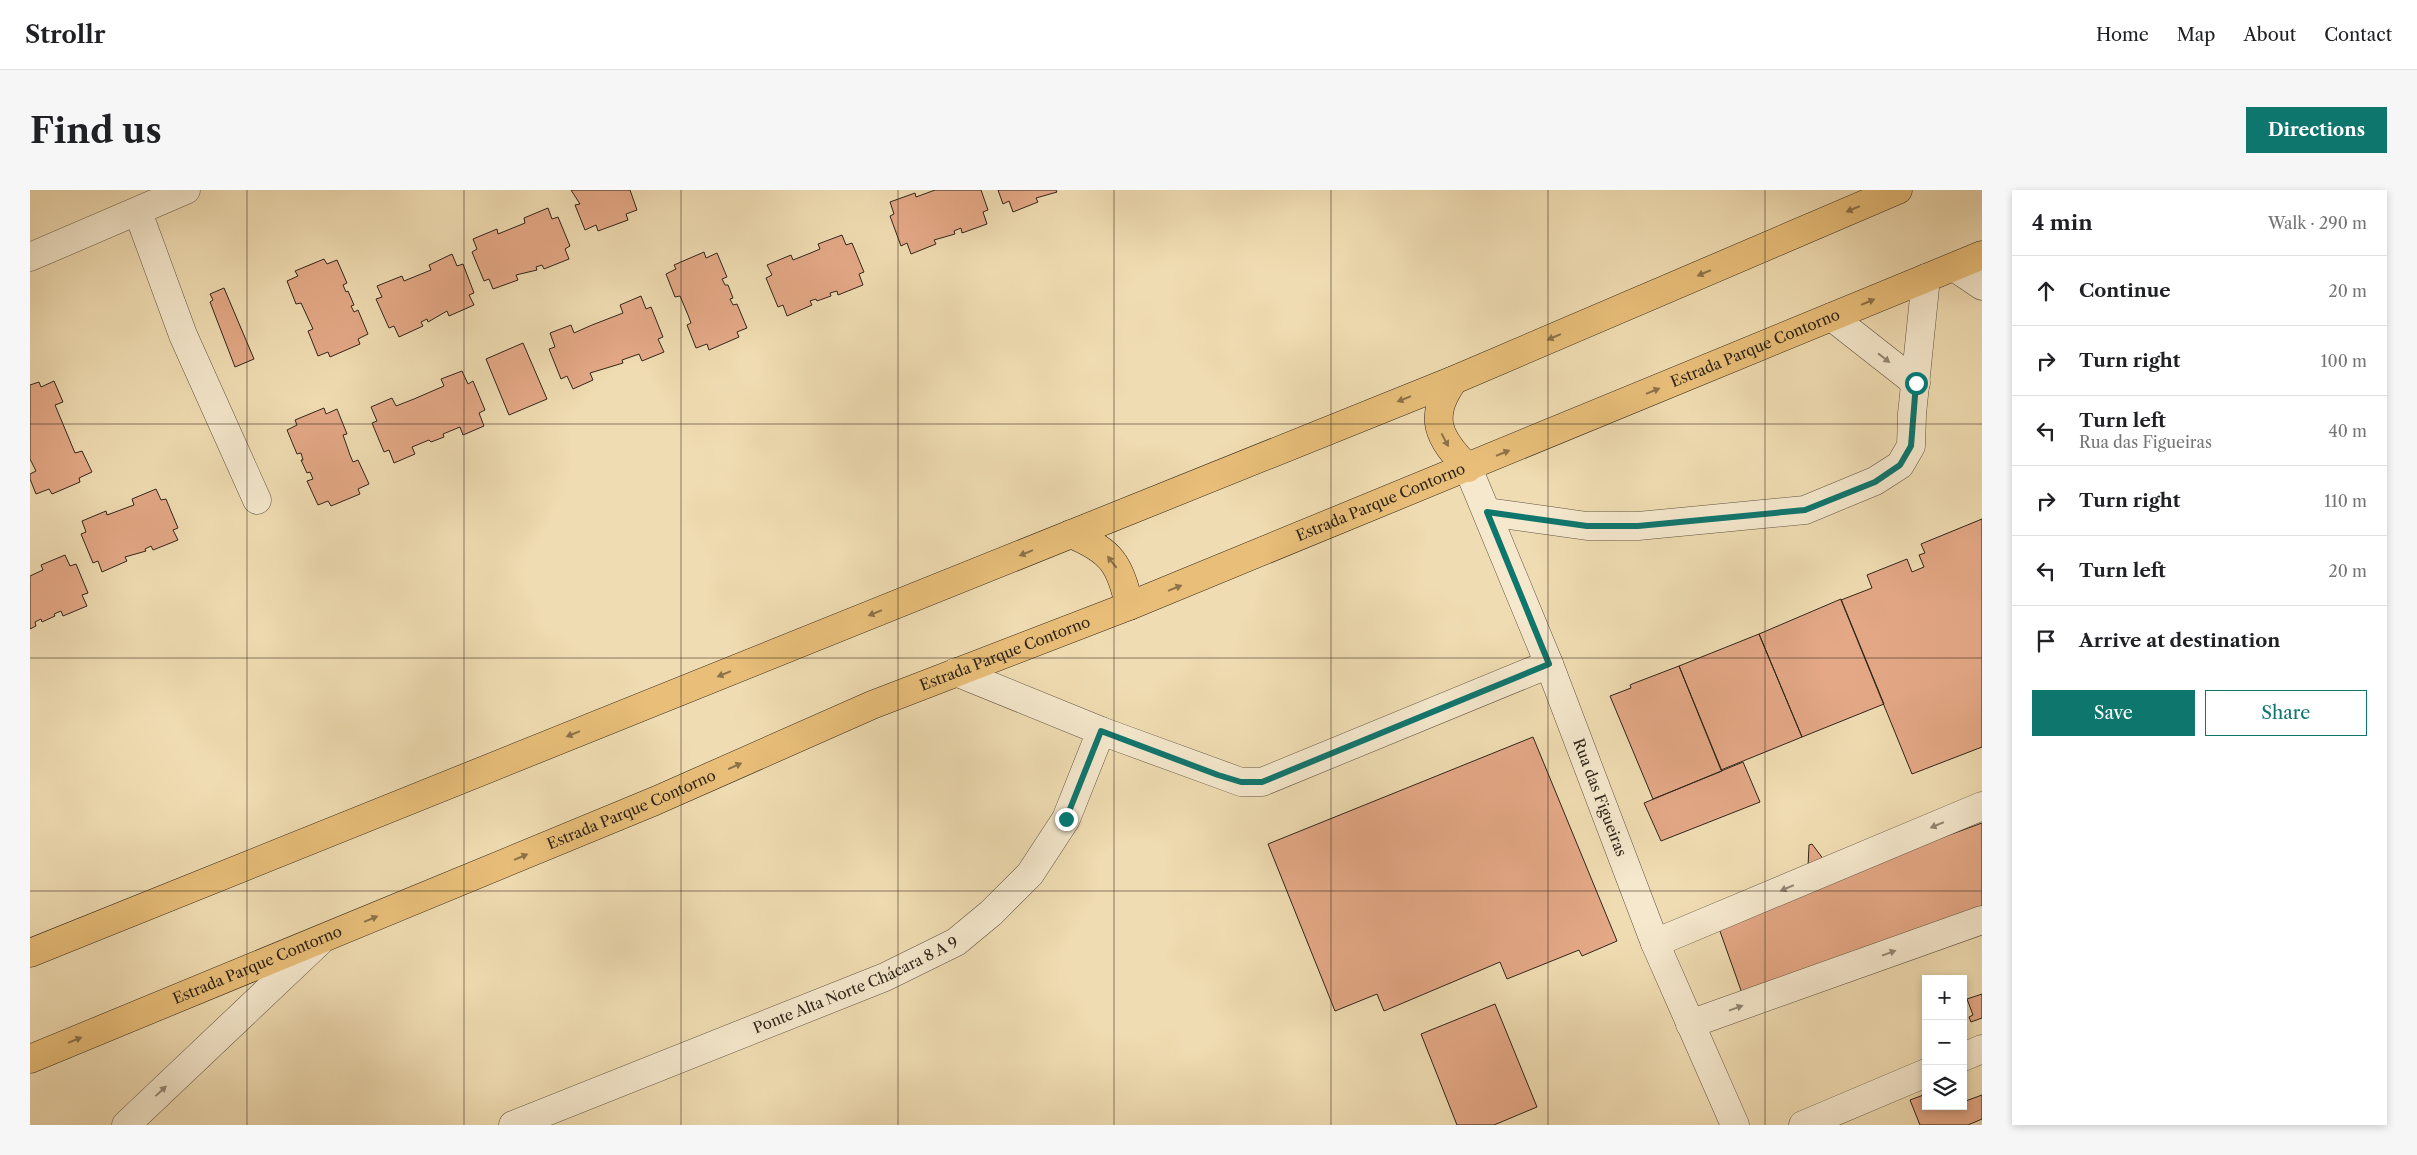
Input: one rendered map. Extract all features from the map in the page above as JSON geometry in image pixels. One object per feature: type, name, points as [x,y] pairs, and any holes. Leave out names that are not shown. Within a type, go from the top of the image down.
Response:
[{"type":"highway","points":[[30,953],[1454,380],[1898,190]]},
{"type":"highway","name":"Estrada Parque Contorno","points":[[30,1059],[320,941],[655,801],[872,705],[1130,606],[1982,255]]},
{"type":"highway","points":[[1454,380],[1444,393],[1438,410],[1438,427],[1445,443],[1468,468]]},
{"type":"highway","points":[[1071,534],[1094,544],[1113,560],[1125,581],[1130,606]]},
{"type":"street","points":[[30,257],[186,190]]},
{"type":"street","points":[[138,212],[183,335],[256,500]]},
{"type":"street","points":[[1954,267],[1982,286]]},
{"type":"street","points":[[1487,512],[1587,526],[1638,526],[1805,510],[1875,482],[1900,465],[1911,446],[1926,278]]},
{"type":"street","points":[[1832,317],[1916,383]]},
{"type":"street","name":"Rua das Figueiras","points":[[1468,468],[1549,664],[1655,943],[1735,1125]]},
{"type":"street","points":[[956,672],[1101,731],[1218,775],[1241,782],[1262,782],[1549,664]]},
{"type":"street","name":"Ponte Alta Norte Chácara 8 A 9","points":[[513,1125],[885,977],[956,942],[991,913],[1030,874],[1066,819],[1101,731]]},
{"type":"street","points":[[1655,943],[1982,806]]},
{"type":"street","points":[[1690,1024],[1982,920]]},
{"type":"street","points":[[126,1125],[320,941]]},
{"type":"street","points":[[1967,1055],[1982,1049]]},
{"type":"street","points":[[1803,1125],[1922,1075]]},
{"type":"building","points":[[571,190],[630,190],[637,210],[626,214],[628,220],[598,231],[596,225],[585,230],[575,205],[580,204]]},
{"type":"building","points":[[935,190],[981,190],[988,210],[983,212],[987,224],[962,233],[961,228],[954,231],[955,234],[934,240],[936,244],[911,254],[907,243],[901,246],[890,216],[894,214],[890,202],[915,193],[916,197]]},
{"type":"building","points":[[998,190],[1056,190],[1057,192],[1036,198],[1038,202],[1013,212],[1009,201],[1003,204]]},
{"type":"building","points":[[548,208],[552,219],[558,217],[570,246],[565,249],[569,259],[544,269],[542,265],[536,267],[537,270],[516,275],[518,280],[493,289],[489,279],[484,281],[472,252],[477,249],[473,239],[497,229],[498,234],[525,223],[524,218]]},
{"type":"building","points":[[842,235],[846,245],[852,243],[864,272],[859,274],[863,285],[838,295],[837,291],[830,293],[831,296],[817,301],[816,299],[810,301],[812,305],[787,316],[783,305],[778,307],[766,278],[772,275],[767,265],[791,255],[793,260],[813,252],[820,249],[818,244]]},
{"type":"building","points":[[704,252],[706,258],[717,253],[727,277],[722,279],[725,285],[728,285],[733,298],[730,299],[733,305],[737,304],[747,328],[737,332],[739,337],[709,350],[707,344],[696,348],[687,325],[691,323],[688,315],[680,296],[675,297],[666,274],[676,269],[674,265]]},
{"type":"building","points":[[452,254],[457,266],[463,264],[474,293],[469,295],[474,305],[449,316],[447,311],[428,322],[427,319],[421,322],[423,326],[399,337],[394,326],[389,328],[376,299],[382,297],[377,286],[402,276],[404,281],[431,270],[429,265]]},
{"type":"building","points":[[324,259],[327,264],[337,260],[347,283],[343,285],[354,305],[351,306],[354,312],[358,310],[368,334],[358,339],[360,344],[330,357],[328,352],[318,356],[308,331],[313,329],[301,303],[296,304],[287,281],[298,276],[295,271]]},
{"type":"building","points":[[224,288],[254,359],[235,367],[210,302],[213,300],[210,294]]},
{"type":"building","points":[[641,296],[646,309],[651,307],[663,337],[658,339],[664,352],[642,361],[639,354],[622,360],[623,363],[590,373],[593,380],[573,389],[567,376],[561,379],[549,349],[555,347],[550,333],[571,325],[574,333],[623,313],[620,305]]},
{"type":"building","points":[[523,343],[547,399],[509,415],[486,359]]},
{"type":"building","points":[[462,371],[468,384],[473,381],[485,410],[479,413],[484,426],[463,435],[460,427],[443,434],[444,437],[431,442],[429,440],[412,447],[415,454],[394,463],[389,450],[384,452],[372,423],[377,421],[371,407],[392,398],[396,406],[414,399],[444,386],[441,379]]},
{"type":"building","points":[[54,381],[63,402],[55,405],[75,453],[82,451],[92,472],[79,478],[80,482],[52,494],[49,489],[36,494],[30,479],[30,474],[36,471],[30,459],[30,385],[39,382],[41,387]]},
{"type":"building","points":[[324,408],[326,414],[337,409],[347,434],[343,435],[350,455],[353,462],[358,460],[369,484],[358,489],[360,494],[331,506],[328,501],[318,505],[307,481],[313,479],[310,472],[307,473],[301,460],[303,460],[301,453],[297,454],[287,430],[297,425],[295,420]]},
{"type":"building","points":[[156,489],[161,500],[166,499],[178,528],[173,530],[178,540],[153,550],[151,546],[145,549],[146,551],[125,557],[127,561],[102,572],[98,561],[93,563],[81,534],[86,532],[82,521],[106,511],[107,515],[134,505],[132,499]]},
{"type":"building","points":[[1982,519],[1982,747],[1912,774],[1841,600],[1872,588],[1867,575],[1907,559],[1912,572],[1924,567],[1919,555],[1925,553],[1921,544]]},
{"type":"building","points":[[65,555],[70,566],[76,564],[88,593],[82,595],[87,606],[63,616],[61,611],[42,622],[41,619],[35,622],[36,626],[30,629],[30,576],[43,570],[41,565]]},
{"type":"building","points":[[1841,599],[1884,704],[1802,737],[1759,634]]},
{"type":"building","points":[[1759,634],[1802,737],[1721,770],[1679,666]]},
{"type":"building","points":[[1679,666],[1722,771],[1653,799],[1610,696],[1631,688],[1630,685],[1632,684]]},
{"type":"building","points":[[1533,737],[1617,941],[1582,956],[1579,950],[1507,979],[1500,962],[1384,1011],[1377,994],[1335,1011],[1268,844]]},
{"type":"building","points":[[1743,762],[1760,802],[1661,841],[1644,803]]},
{"type":"building","points":[[1982,823],[1982,908],[1743,996],[1716,920],[1808,867],[1809,845],[1812,844],[1824,860],[1831,878]]},
{"type":"building","points":[[1982,994],[1982,1018],[1971,1022],[1969,1017],[1973,1015],[1967,999]]},
{"type":"building","points":[[1495,1004],[1537,1107],[1494,1125],[1457,1125],[1421,1034]]},
{"type":"building","points":[[1982,1095],[1982,1119],[1968,1125],[1920,1125],[1910,1100],[1922,1096],[1922,1110],[1967,1110],[1967,1101]]},
{"type":"route","points":[[1066,819],[1101,731],[1218,775],[1241,782],[1262,782],[1549,664],[1487,512],[1587,526],[1638,526],[1805,510],[1875,482],[1900,465],[1911,446],[1912,414],[1916,383]]}]
